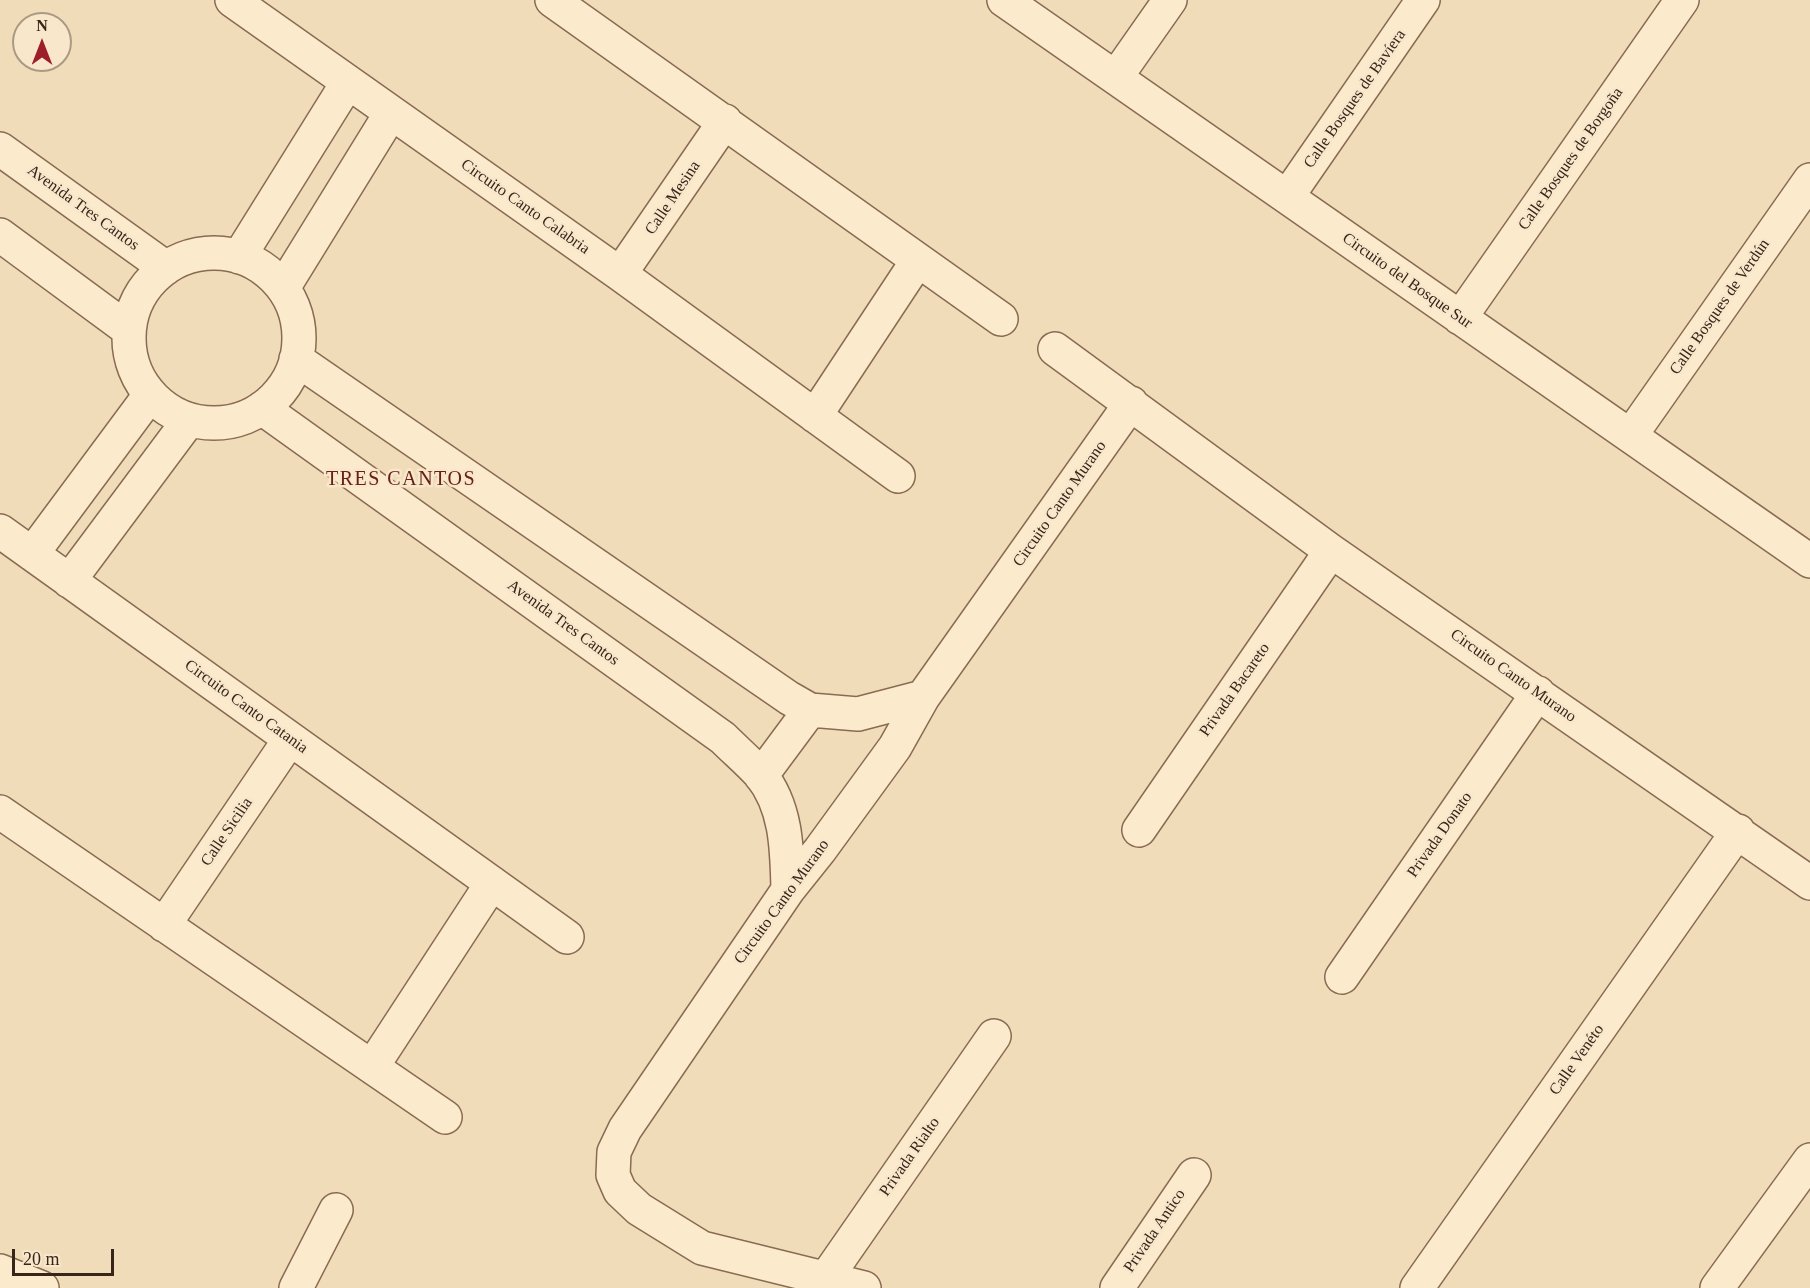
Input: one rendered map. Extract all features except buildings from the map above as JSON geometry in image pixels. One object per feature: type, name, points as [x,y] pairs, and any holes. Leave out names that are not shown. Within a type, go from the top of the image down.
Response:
[{"type":"street","name":"Circuito Canto Calabria","points":[[232,0],[620,274],[898,476]]},
{"type":"street","points":[[552,0],[1001,319]]},
{"type":"street","name":"Circuito del Bosque Sur","points":[[1004,0],[1460,318],[1808,554]]},
{"type":"street","points":[[1116,77],[1170,0]]},
{"type":"street","name":"Calle Bosques de Bavíera","points":[[1287,197],[1423,0]]},
{"type":"street","name":"Calle Bosques de Borgoña","points":[[1460,318],[1682,0]]},
{"type":"street","points":[[239,257],[348,82]]},
{"type":"street","points":[[283,288],[391,113]]},
{"type":"street","name":"Calle Mesina","points":[[620,274],[725,121]]},
{"type":"street","name":"Avenida Tres Cantos","points":[[0,149],[166,268]]},
{"type":"street","name":"Calle Bosques de Verdún","points":[[1631,435],[1810,180]]},
{"type":"street","points":[[0,235],[129,330]]},
{"type":"street","points":[[214,253],[239,257],[270,274],[283,288],[294,310],[298,327],[297,359],[289,378],[277,395],[262,408],[241,419],[217,423],[189,420],[163,406],[150,395],[137,375],[130,353],[129,330],[135,306],[147,284],[166,268],[189,257],[214,253]]},
{"type":"street","points":[[815,416],[918,260]]},
{"type":"street","name":"Circuito Canto Murano","points":[[1055,349],[1331,551],[1810,883]]},
{"type":"street","points":[[297,359],[810,710],[858,714],[923,697]]},
{"type":"street","points":[[32,554],[150,395]]},
{"type":"street","name":"Circuito Canto Murano","points":[[864,1288],[702,1248],[639,1209],[620,1191],[613,1175],[614,1152],[625,1129],[788,890],[895,747],[923,697],[1131,403]]},
{"type":"street","name":"Avenida Tres Cantos","points":[[262,408],[723,738],[761,776],[778,803],[787,845],[788,890]]},
{"type":"street","points":[[69,581],[189,420]]},
{"type":"street","name":"Circuito Canto Catania","points":[[0,531],[567,937]]},
{"type":"street","name":"Privada Bacareto","points":[[1139,830],[1331,551]]},
{"type":"street","name":"Privada Donato","points":[[1342,976],[1538,693]]},
{"type":"street","points":[[761,776],[810,710]]},
{"type":"street","name":"Calle Sicilia","points":[[164,925],[290,739]]},
{"type":"street","points":[[0,812],[445,1117]]},
{"type":"street","name":"Calle Venéto","points":[[1417,1288],[1738,831]]},
{"type":"street","points":[[372,1067],[492,883]]},
{"type":"street","name":"Privada Rialto","points":[[826,1278],[994,1036]]},
{"type":"street","points":[[1717,1288],[1810,1160]]},
{"type":"street","name":"Privada Antico","points":[[1117,1288],[1194,1175]]},
{"type":"street","points":[[296,1288],[336,1210]]},
{"type":"street","points":[[0,1271],[42,1288]]},
{"type":"district","name":"TRES CANTOS","points":[[401,480]]}]
